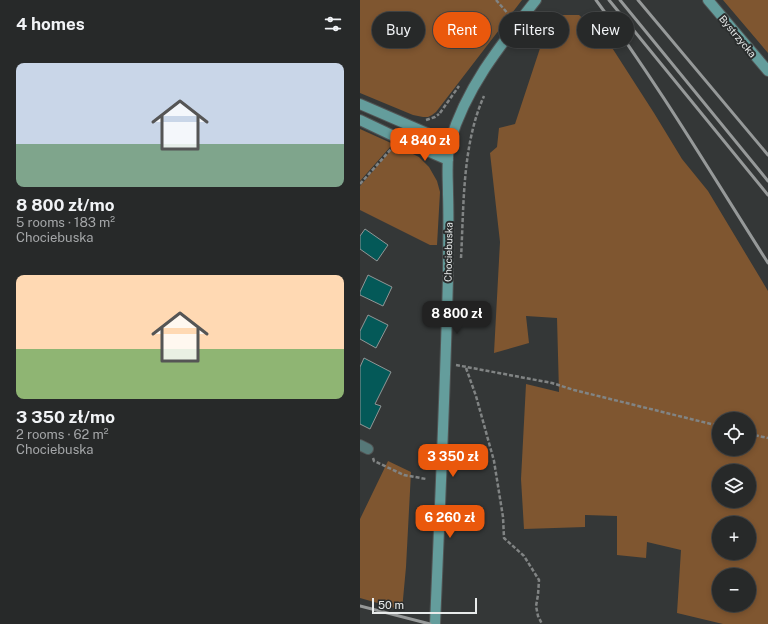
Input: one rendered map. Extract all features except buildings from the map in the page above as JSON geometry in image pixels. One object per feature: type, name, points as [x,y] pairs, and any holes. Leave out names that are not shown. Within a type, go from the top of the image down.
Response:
[{"type":"street","name":"Chociebuska","points":[[435,624],[446,364],[448,160],[450,143],[466,101],[478,80],[506,38],[536,0]]},
{"type":"street","name":"Bystrzycka","points":[[708,0],[768,71]]},
{"type":"street","points":[[360,104],[450,143]]},
{"type":"street","points":[[360,120],[448,160]]},
{"type":"path","points":[[496,0],[506,12]]},
{"type":"path","points":[[360,184],[395,145]]},
{"type":"path","points":[[446,364],[552,383],[712,424]]},
{"type":"path","points":[[466,367],[476,396],[494,462],[503,517],[504,538],[524,556],[539,580],[536,606],[538,616],[542,624]]},
{"type":"path","points":[[756,435],[768,438]]},
{"type":"path","points":[[364,447],[374,461],[404,474],[426,479]]},
{"type":"shaded area","points":[[360,0],[522,0],[513,12],[499,12],[499,30],[491,40],[491,12],[433,12],[433,48],[485,48],[436,112],[432,115],[423,117],[413,115],[360,93]]},
{"type":"shaded area","points":[[723,0],[768,0],[768,53]]},
{"type":"shaded area","points":[[569,15],[577,15],[577,48],[612,48],[682,159],[708,191],[768,291],[768,624],[723,624],[677,613],[681,550],[647,542],[646,558],[617,555],[617,516],[585,515],[585,527],[524,529],[521,479],[526,384],[559,392],[557,318],[526,316],[529,343],[494,353],[500,242],[490,153],[497,147],[499,128],[515,124],[540,48],[569,48]]},
{"type":"shaded area","points":[[360,129],[391,143],[391,146],[360,181]]},
{"type":"shaded area","points":[[399,147],[419,157],[429,167],[437,181],[440,192],[437,245],[430,245],[360,210],[360,186],[393,148]]},
{"type":"shaded area","points":[[388,461],[411,472],[402,610],[360,598],[360,519]]},
{"type":"railway","points":[[596,0],[663,97],[768,263]]},
{"type":"railway","points":[[609,0],[768,195]]},
{"type":"railway","points":[[620,0],[768,181]]},
{"type":"railway","points":[[638,0],[768,155]]},
{"type":"railway","points":[[360,606],[430,624]]}]
